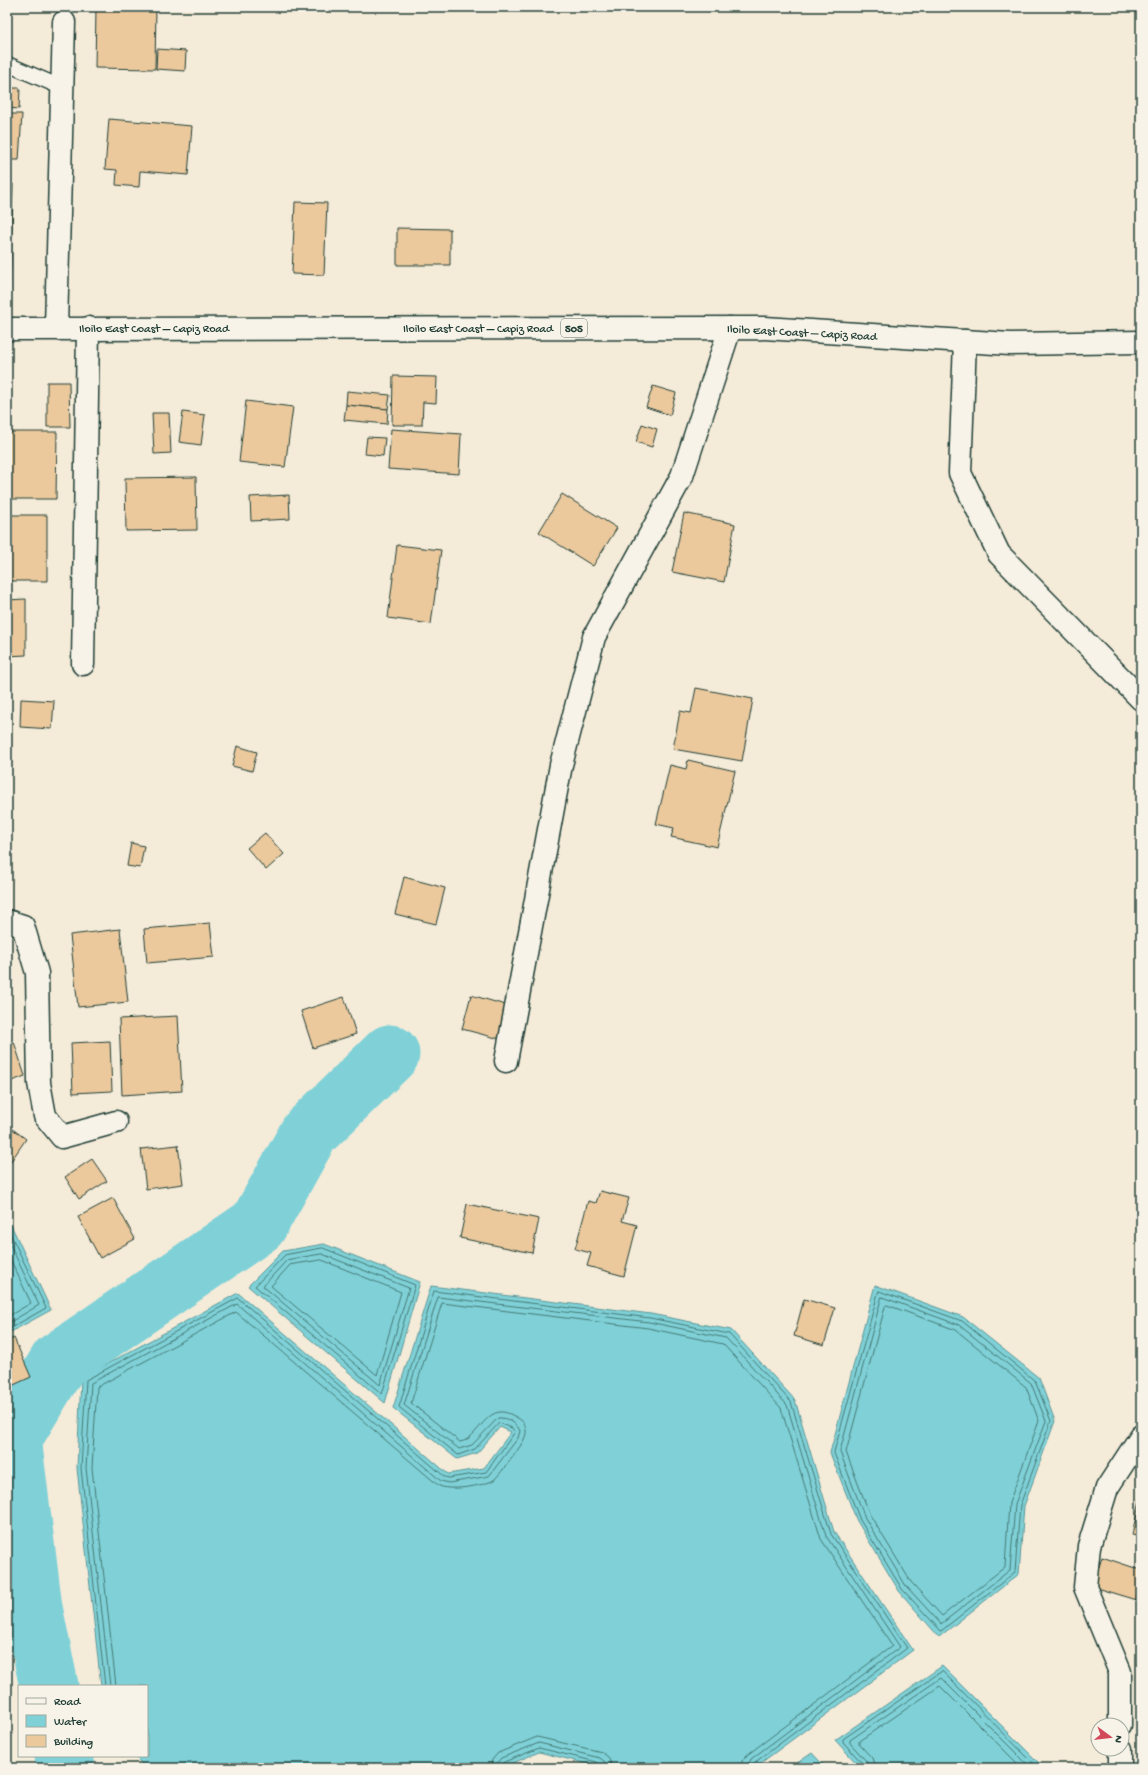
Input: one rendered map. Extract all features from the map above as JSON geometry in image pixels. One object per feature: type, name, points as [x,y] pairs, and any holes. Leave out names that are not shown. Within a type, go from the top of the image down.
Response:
[{"type":"street","points":[[56,328],[64,22]]},
{"type":"street","points":[[83,664],[88,328]]},
{"type":"street","points":[[506,1060],[561,765],[594,638],[682,476],[730,328]]},
{"type":"street","name":"Iloilo East Coast – Capiz Road","points":[[7,329],[766,328],[1010,344],[1141,342]]},
{"type":"street","points":[[965,341],[960,473],[999,554],[1141,700]]},
{"type":"street","points":[[7,922],[23,926],[37,973],[39,1082],[45,1116],[62,1137],[116,1122]]},
{"type":"street","points":[[1120,1717],[1120,1672],[1085,1587],[1090,1546],[1107,1488],[1141,1436]]},
{"type":"street","points":[[1120,1757],[1120,1768]]},
{"type":"lane","points":[[7,64],[62,88]]},
{"type":"water","points":[[7,1222],[11,1225],[51,1310],[7,1334]]},
{"type":"water","points":[[324,1244],[420,1282],[385,1403],[248,1286],[283,1251]]},
{"type":"water","points":[[875,1285],[963,1317],[1039,1378],[1055,1421],[1024,1506],[1019,1574],[939,1637],[899,1591],[857,1521],[830,1453]]},
{"type":"water","points":[[431,1286],[651,1314],[731,1330],[795,1400],[834,1532],[913,1650],[754,1768],[604,1768],[539,1752],[501,1768],[146,1768],[135,1757],[148,1757],[148,1685],[101,1685],[77,1468],[81,1378],[238,1293],[448,1474],[484,1468],[511,1432],[500,1427],[477,1453],[457,1459],[393,1408]]},
{"type":"water","points":[[942,1666],[1040,1764],[1046,1768],[861,1768],[835,1740]]},
{"type":"water","points":[[812,1753],[826,1768],[790,1768]]},
{"type":"building","points":[[96,7],[156,7],[155,69],[95,68]]},
{"type":"building","points":[[157,49],[186,51],[185,71],[156,69]]},
{"type":"building","points":[[7,88],[20,88],[19,109],[7,108]]},
{"type":"building","points":[[7,114],[22,114],[19,160],[7,160]]},
{"type":"building","points":[[109,119],[192,126],[188,175],[140,171],[139,187],[116,185],[117,170],[105,169]]},
{"type":"building","points":[[7,184],[13,184],[10,291],[7,291]]},
{"type":"building","points":[[295,202],[327,203],[324,275],[292,274]]},
{"type":"building","points":[[397,228],[450,229],[450,265],[397,265]]},
{"type":"building","points":[[393,376],[437,377],[436,403],[423,402],[422,425],[392,425]]},
{"type":"building","points":[[47,382],[69,382],[70,427],[47,427]]},
{"type":"building","points":[[653,386],[676,393],[670,415],[646,407]]},
{"type":"building","points":[[347,391],[390,395],[388,409],[346,405]]},
{"type":"building","points":[[246,401],[293,407],[285,467],[239,462]]},
{"type":"building","points":[[346,405],[388,409],[387,424],[344,420]]},
{"type":"building","points":[[183,412],[205,415],[201,445],[179,442]]},
{"type":"building","points":[[152,413],[169,413],[171,453],[154,454]]},
{"type":"building","points":[[642,424],[657,429],[652,447],[636,442]]},
{"type":"building","points":[[391,429],[461,434],[459,474],[388,469]]},
{"type":"building","points":[[7,432],[57,432],[56,499],[7,499]]},
{"type":"building","points":[[367,437],[385,438],[383,456],[365,454]]},
{"type":"building","points":[[196,477],[197,530],[126,531],[125,478]]},
{"type":"building","points":[[562,494],[617,528],[593,566],[539,532]]},
{"type":"building","points":[[289,495],[290,519],[251,521],[250,497]]},
{"type":"building","points":[[684,513],[735,524],[724,582],[672,572]]},
{"type":"building","points":[[7,515],[47,515],[47,581],[9,581],[9,569],[7,569]]},
{"type":"building","points":[[397,545],[441,550],[431,624],[388,618]]},
{"type":"building","points":[[26,599],[26,655],[7,656],[7,600]]},
{"type":"building","points":[[696,688],[753,699],[742,761],[673,749],[680,711],[691,713]]},
{"type":"building","points":[[21,699],[54,701],[52,729],[20,727]]},
{"type":"building","points":[[237,746],[257,752],[252,771],[232,766]]},
{"type":"building","points":[[688,760],[735,771],[717,847],[671,837],[674,828],[656,824],[670,765],[686,769]]},
{"type":"building","points":[[265,833],[284,854],[266,870],[247,848]]},
{"type":"building","points":[[131,843],[144,846],[140,868],[127,866]]},
{"type":"building","points":[[404,877],[445,888],[436,924],[395,914]]},
{"type":"building","points":[[210,923],[214,957],[147,963],[144,929]]},
{"type":"building","points":[[120,929],[128,1002],[78,1007],[70,935]]},
{"type":"building","points":[[471,995],[509,1006],[500,1039],[462,1029]]},
{"type":"building","points":[[344,997],[356,1034],[313,1048],[301,1011]]},
{"type":"building","points":[[178,1016],[182,1091],[122,1095],[119,1019]]},
{"type":"building","points":[[110,1041],[112,1091],[73,1093],[71,1043]]},
{"type":"building","points":[[14,1042],[25,1076],[7,1083],[7,1044]]},
{"type":"building","points":[[7,1125],[26,1139],[7,1167]]},
{"type":"building","points":[[178,1145],[183,1184],[146,1189],[141,1149]]},
{"type":"building","points":[[92,1159],[107,1181],[79,1199],[65,1177]]},
{"type":"building","points":[[600,1191],[629,1198],[622,1221],[637,1225],[624,1276],[587,1266],[591,1253],[575,1249],[588,1201],[596,1203]]},
{"type":"building","points":[[113,1198],[135,1239],[100,1258],[78,1217]]},
{"type":"building","points":[[467,1204],[539,1219],[532,1253],[460,1238]]},
{"type":"building","points":[[804,1299],[835,1308],[824,1345],[794,1336]]},
{"type":"building","points":[[14,1338],[31,1377],[7,1388],[7,1341]]},
{"type":"building","points":[[1141,1496],[1141,1537],[1132,1535]]},
{"type":"building","points":[[1102,1557],[1141,1570],[1141,1580],[1136,1600],[1093,1587]]},
{"type":"building","points":[[1141,1580],[1141,1601],[1136,1600]]},
{"type":"waterway","points":[[49,1685],[33,1608],[12,1439],[59,1361],[258,1225],[309,1133],[390,1054]]},
{"type":"waterway","points":[[64,1757],[66,1768]]}]
